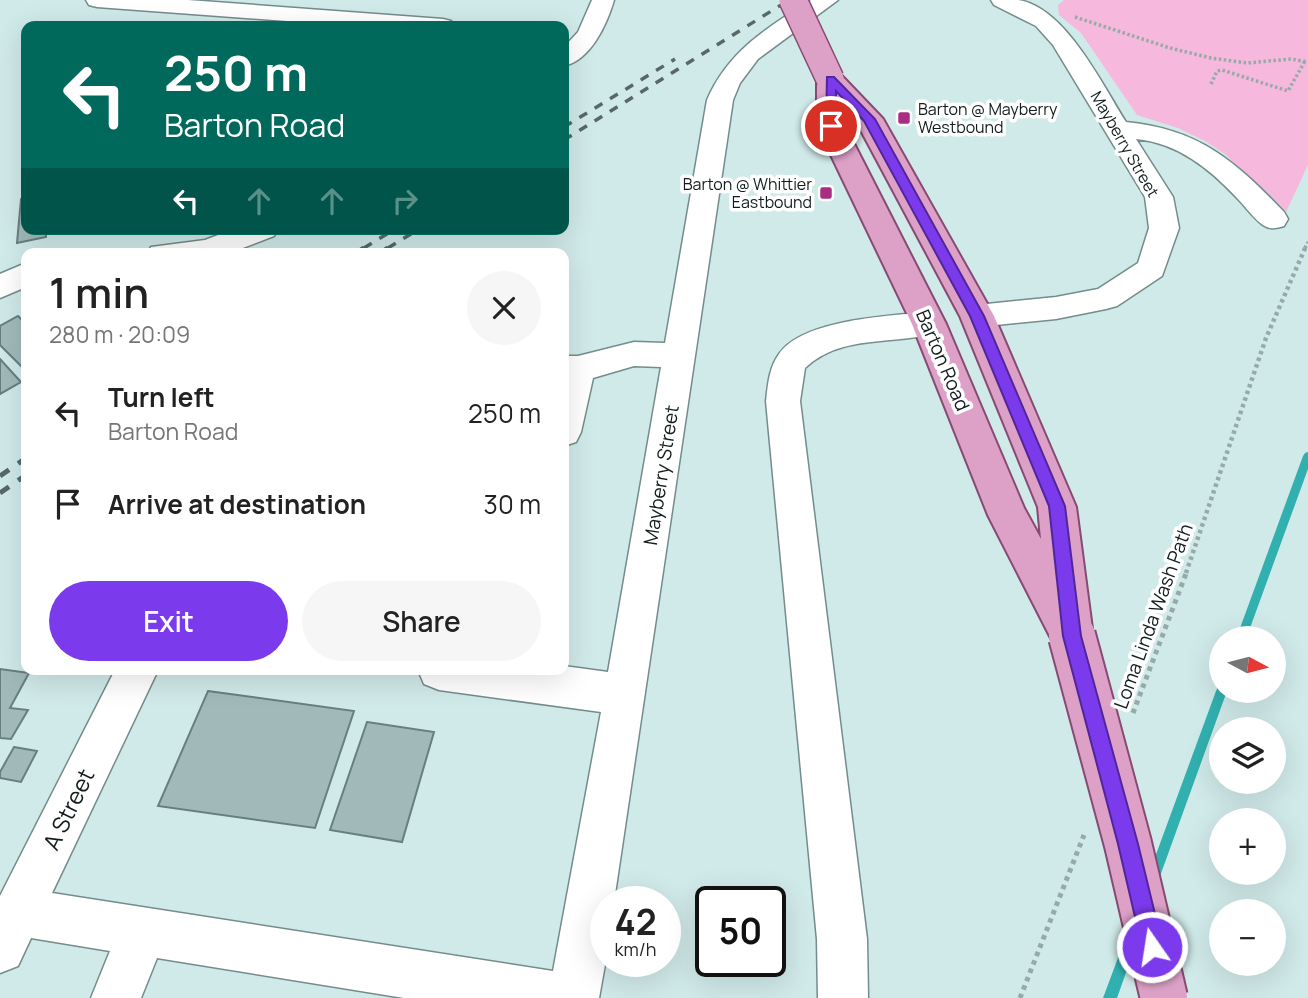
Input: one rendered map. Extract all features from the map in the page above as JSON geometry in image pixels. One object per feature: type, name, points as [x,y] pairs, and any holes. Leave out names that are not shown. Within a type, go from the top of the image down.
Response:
[{"type":"main road","name":"Barton Road","points":[[793,0],[830,79],[869,119],[977,316],[1057,506],[1072,636],[1128,844],[1164,998]]},
{"type":"main road","name":"Barton Road","points":[[830,79],[831,126],[929,324],[1007,515],[1072,636]]},
{"type":"street","points":[[97,0],[380,21]]},
{"type":"street","points":[[569,54],[593,27],[603,0]]},
{"type":"street","name":"Mayberry Street","points":[[574,998],[720,100],[726,80],[761,43],[827,0]]},
{"type":"street","name":"Mayberry Street","points":[[977,316],[1056,308],[1106,298],[1151,269],[1164,228],[1159,197],[1063,41],[1044,21],[1019,2]]},
{"type":"street","points":[[178,21],[190,6]]},
{"type":"street","points":[[1118,129],[1149,131],[1178,139],[1210,156],[1274,219]]},
{"type":"street","points":[[213,248],[248,235]]},
{"type":"street","points":[[0,288],[21,277]]},
{"type":"street","points":[[843,998],[842,940],[783,401],[786,376],[791,361],[803,348],[823,340],[929,324]]},
{"type":"street","points":[[569,387],[571,369],[634,354],[680,356]]},
{"type":"street","name":"A Street","points":[[9,930],[135,675]]},
{"type":"street","points":[[481,675],[625,695]]},
{"type":"street","points":[[9,930],[143,932],[449,989],[564,998]]},
{"type":"street","points":[[116,998],[143,932]]},
{"type":"path","points":[[1019,2],[1108,25],[1171,48],[1237,62],[1252,64],[1277,59],[1306,61],[1288,91],[1222,70],[1217,71],[1211,84]]},
{"type":"path","name":"Loma Linda Wash Path","points":[[1130,720],[1175,606],[1266,338],[1308,242]]},
{"type":"path","points":[[1020,998],[1085,834]]},
{"type":"shaded area","points":[[1064,0],[1308,0],[1308,165],[1286,212],[1225,154],[1178,128],[1137,115],[1081,33],[1059,15],[1058,5]]},
{"type":"building","points":[[21,199],[21,235],[46,237],[17,243]]},
{"type":"building","points":[[18,316],[21,319],[21,366],[0,345],[0,326]]},
{"type":"building","points":[[0,359],[21,382],[0,394]]},
{"type":"building","points":[[0,669],[21,672],[21,675],[28,675],[10,708],[28,710],[11,739],[0,738]]},
{"type":"building","points":[[208,691],[354,711],[315,828],[158,806]]},
{"type":"building","points":[[367,722],[434,732],[402,842],[330,830]]},
{"type":"building","points":[[14,747],[37,751],[21,782],[0,778],[0,772]]},
{"type":"waterway","points":[[1246,626],[1308,456]]},
{"type":"waterway","points":[[1153,879],[1217,704]]},
{"type":"waterway","points":[[1110,998],[1133,936]]},
{"type":"railway","points":[[569,137],[789,0]]},
{"type":"railway","points":[[569,124],[675,59]]},
{"type":"railway","points":[[364,248],[385,235]]},
{"type":"railway","points":[[388,248],[409,235]]},
{"type":"railway","points":[[0,476],[21,461]]},
{"type":"railway","points":[[0,493],[21,478]]},
{"type":"place","name":"Barton @ Mayberry Westbound","points":[[904,118]]},
{"type":"place","name":"Barton @ Whittier Eastbound","points":[[826,193]]},
{"type":"route","points":[[831,126],[830,79],[869,119],[977,316],[1057,506],[1072,636],[1128,844],[1152,947]]}]
